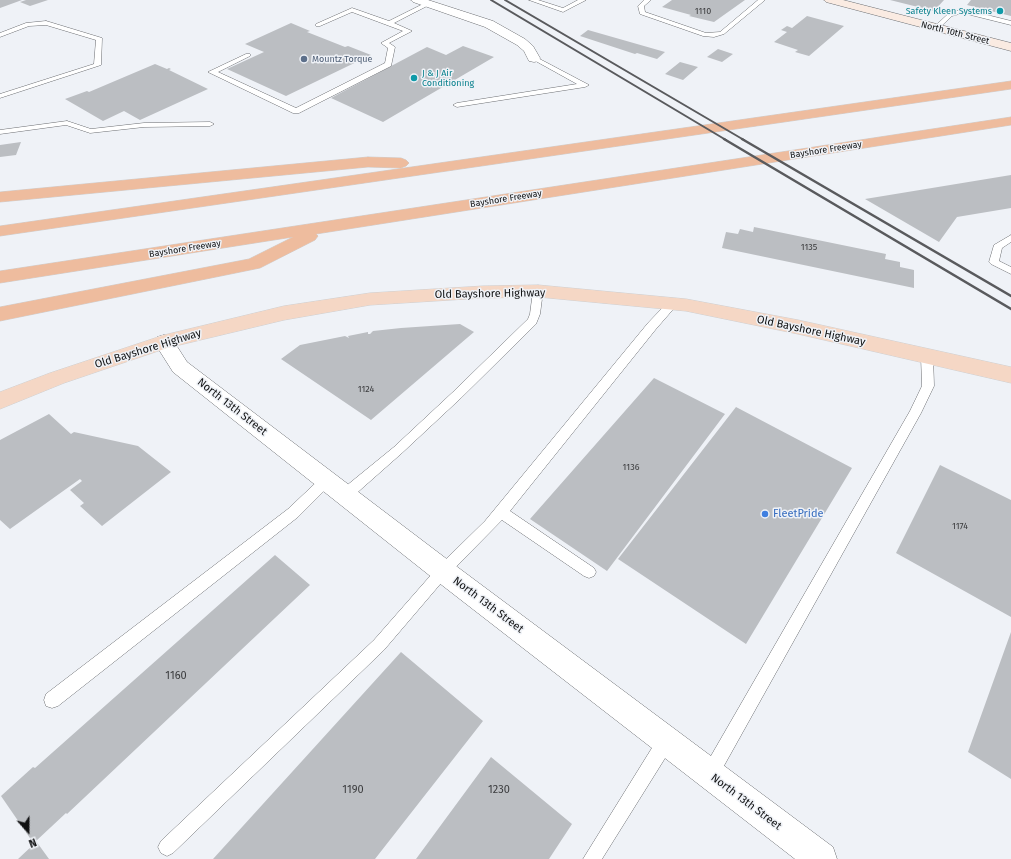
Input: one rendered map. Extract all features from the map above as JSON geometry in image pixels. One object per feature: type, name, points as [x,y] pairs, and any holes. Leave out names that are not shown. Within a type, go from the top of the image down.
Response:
[{"type":"highway","points":[[0,230],[462,165],[1011,85]]},
{"type":"highway","name":"Bayshore Freeway","points":[[0,277],[1011,121]]},
{"type":"highway","points":[[0,197],[368,162],[462,165]]},
{"type":"highway","points":[[0,314],[254,264],[329,227]]},
{"type":"main road","name":"North 10th Street","points":[[830,0],[1011,48]]},
{"type":"main road","name":"Old Bayshore Highway","points":[[0,401],[57,378],[164,342],[284,313],[370,299],[483,292],[538,291],[672,304],[798,327],[1011,375]]},
{"type":"street","points":[[422,2],[490,24],[521,42],[529,49],[534,58]]},
{"type":"street","name":"North 13th Street","points":[[164,342],[180,368],[443,571],[821,859]]},
{"type":"lane","points":[[532,0],[563,10],[583,0]]},
{"type":"lane","points":[[648,0],[641,6],[642,13],[706,35],[722,33],[762,0]]},
{"type":"lane","points":[[389,23],[422,2]]},
{"type":"lane","points":[[248,55],[212,72],[296,111],[388,64],[392,47],[384,43],[409,31],[352,10],[318,25]]},
{"type":"lane","points":[[936,28],[950,15],[963,11],[1011,23]]},
{"type":"lane","points":[[0,34],[28,24],[46,23],[100,39],[97,65],[0,96]]},
{"type":"lane","points":[[457,105],[585,85],[534,58]]},
{"type":"lane","points":[[0,132],[67,123],[90,131],[144,125],[210,124]]},
{"type":"lane","points":[[1011,238],[997,247],[994,262],[1011,271]]},
{"type":"lane","points":[[52,700],[293,512],[336,487],[409,440],[532,321],[536,314],[538,291]]},
{"type":"lane","points":[[167,847],[379,644],[443,571],[490,526],[652,326],[672,304]]},
{"type":"lane","points":[[710,774],[915,413],[928,386],[927,356]]},
{"type":"lane","points":[[501,512],[589,572]]},
{"type":"lane","points":[[592,859],[666,741]]},
{"type":"building","points":[[0,0],[22,0],[0,8]]},
{"type":"building","points":[[26,0],[48,0],[30,6],[20,2]]},
{"type":"building","points":[[672,0],[745,0],[714,22],[662,7]]},
{"type":"building","points":[[890,0],[944,0],[934,11]]},
{"type":"building","name":"Safety Kleen Systems","points":[[971,0],[1011,0],[1011,16],[967,5]]},
{"type":"building","points":[[807,16],[844,26],[809,56],[795,52],[798,50],[774,42],[787,32],[781,30],[787,26],[792,28]]},
{"type":"building","name":"Mountz Torque","points":[[291,23],[310,31],[307,32],[345,47],[348,46],[371,55],[286,96],[227,69],[264,52],[245,44]]},
{"type":"building","points":[[588,30],[665,52],[657,59],[637,53],[635,54],[580,36]]},
{"type":"building","name":"J & J Air Conditioning","points":[[463,46],[494,57],[383,122],[331,98],[427,47],[446,55]]},
{"type":"building","points":[[718,49],[733,54],[722,62],[707,57]]},
{"type":"building","points":[[680,62],[698,67],[683,80],[665,74]]},
{"type":"building","points":[[155,64],[167,69],[169,68],[171,69],[169,70],[208,89],[140,120],[124,111],[103,121],[65,99],[87,91],[89,92]]},
{"type":"building","points":[[21,142],[16,155],[0,157],[0,145]]},
{"type":"building","points":[[1011,175],[1011,208],[957,217],[939,242],[865,199]]},
{"type":"building","points":[[754,227],[886,254],[885,259],[900,262],[900,267],[914,270],[914,288],[722,248],[726,232],[738,234],[740,229],[753,232]]},
{"type":"building","points":[[460,324],[474,332],[371,420],[281,359],[300,345],[345,336],[349,338],[348,336],[368,332],[368,334],[370,334],[373,331]]},
{"type":"building","points":[[654,378],[725,414],[607,571],[530,519]]},
{"type":"building","points":[[736,407],[852,468],[746,644],[618,559]]},
{"type":"building","points":[[49,414],[71,434],[74,432],[138,446],[171,472],[102,526],[80,506],[84,503],[70,490],[82,481],[80,479],[10,529],[0,520],[0,440]]},
{"type":"building","points":[[940,465],[1011,500],[1011,617],[896,553]]},
{"type":"building","points":[[275,555],[310,585],[67,814],[66,813],[36,841],[49,859],[18,859],[34,844],[1,796],[33,767],[35,768]]},
{"type":"building","points":[[1011,632],[1011,779],[968,752]]},
{"type":"building","points":[[401,652],[483,721],[375,859],[213,859]]},
{"type":"building","points":[[491,757],[572,824],[549,859],[416,859]]},
{"type":"railway","points":[[491,0],[726,140]]},
{"type":"railway","points":[[505,0],[744,140]]},
{"type":"railway","points":[[724,139],[1011,309]]},
{"type":"railway","points":[[742,139],[1011,296]]},
{"type":"place","name":"Safety Kleen Systems","points":[[1000,11]]},
{"type":"place","name":"Mountz Torque","points":[[304,59]]},
{"type":"place","name":"J & J Air Conditioning","points":[[414,78]]},
{"type":"place","name":"FleetPride","points":[[765,514]]}]
